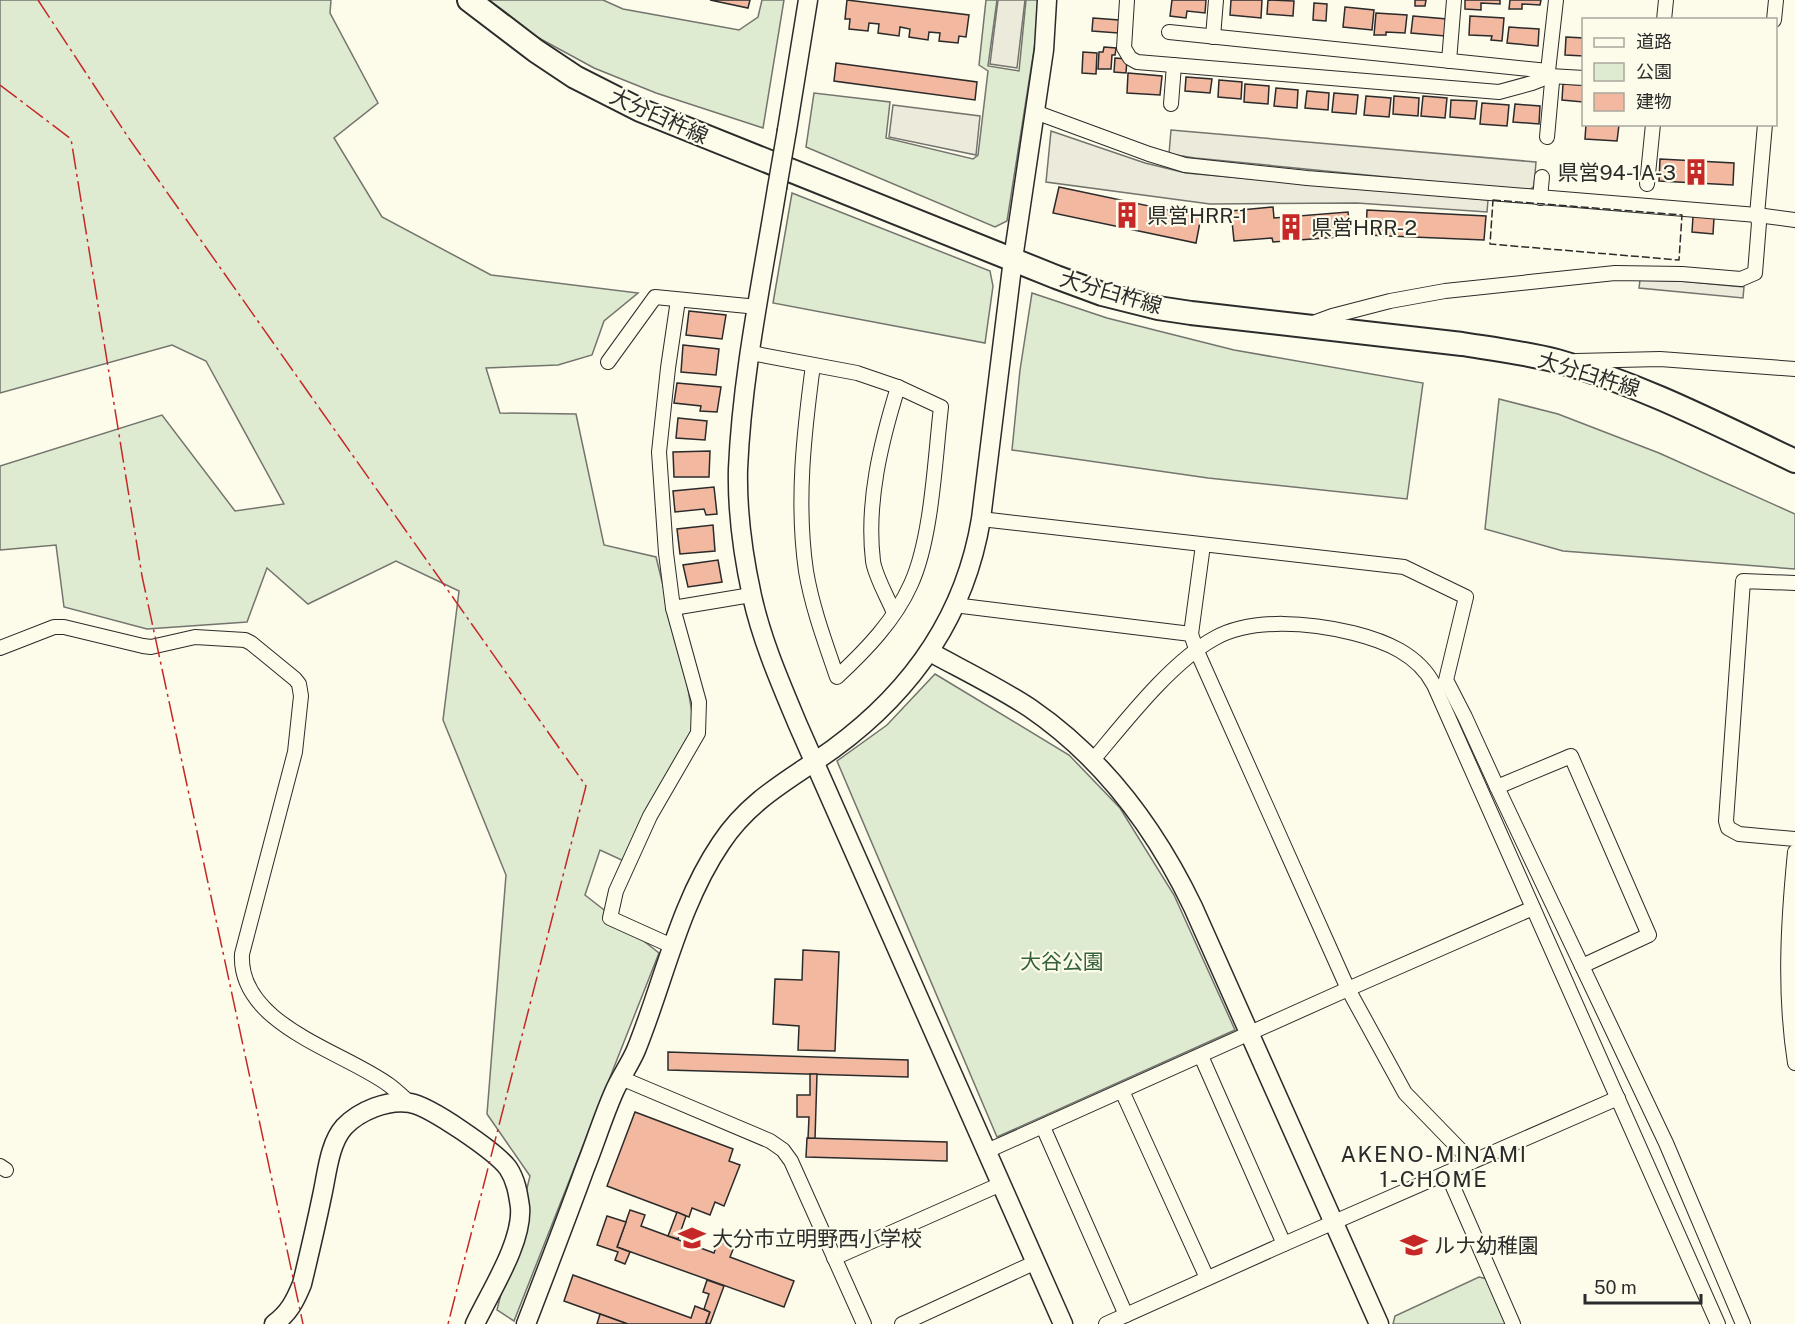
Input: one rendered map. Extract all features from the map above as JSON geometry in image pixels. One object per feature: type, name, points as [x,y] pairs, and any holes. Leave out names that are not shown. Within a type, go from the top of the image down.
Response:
[{"type":"main road","name":"大分臼杵線","points":[[469,0],[575,77],[632,106],[1078,286],[1128,301],[1191,313],[1502,350],[1556,361],[1654,395],[1795,460]]},
{"type":"street","points":[[808,0],[741,427],[738,482],[743,545],[752,595],[771,663],[1063,1324]]},
{"type":"street","points":[[526,1324],[614,1091],[635,1050],[672,946],[708,864],[734,825],[762,797],[872,718],[930,652],[954,605],[973,555],[981,519],[1012,259],[1044,50],[1047,0]]},
{"type":"street","points":[[1127,0],[1124,48],[1130,58],[1137,62],[1499,92],[1532,83],[1549,73]]},
{"type":"street","points":[[1213,37],[1216,0]]},
{"type":"street","points":[[1449,61],[1454,0]]},
{"type":"street","points":[[1547,137],[1552,82],[1549,73],[1556,0]]},
{"type":"street","points":[[1664,18],[1666,0]]},
{"type":"street","points":[[1774,18],[1776,0]]},
{"type":"street","points":[[1169,32],[1449,61],[1582,78]]},
{"type":"street","points":[[1171,104],[1174,65]]},
{"type":"street","points":[[1035,112],[1185,165],[1540,198],[1757,214],[1795,220]]},
{"type":"street","points":[[1647,184],[1653,126]]},
{"type":"street","points":[[1297,325],[1314,323],[1390,301],[1445,291],[1615,273],[1682,274],[1741,279],[1755,273],[1759,223],[1757,214],[1765,126]]},
{"type":"street","points":[[1540,198],[1542,177]]},
{"type":"street","points":[[608,362],[656,297],[758,308]]},
{"type":"street","points":[[672,946],[610,918],[616,891],[650,816],[698,733],[699,702],[673,608],[666,553],[659,452],[678,300]]},
{"type":"street","points":[[751,353],[857,373],[898,387],[941,407],[923,546],[912,583],[867,650],[837,676],[818,624],[806,572],[801,521],[801,474],[813,365]]},
{"type":"street","points":[[1556,361],[1660,359],[1795,369]]},
{"type":"street","points":[[894,613],[873,563],[872,516],[881,444],[898,387]]},
{"type":"street","points":[[981,519],[1404,567],[1466,597],[1440,683],[1533,908],[1716,1324]]},
{"type":"street","points":[[1203,545],[1191,634],[1196,649],[1348,989],[1405,1093],[1472,1162]]},
{"type":"street","points":[[1795,583],[1743,581],[1726,821],[1728,828],[1734,833],[1795,839]]},
{"type":"street","points":[[673,608],[752,595]]},
{"type":"street","points":[[954,605],[1191,634]]},
{"type":"street","points":[[1093,760],[1145,700],[1196,649],[1216,637],[1235,630],[1271,624],[1328,627],[1367,636],[1388,644],[1420,664],[1440,683],[1466,717],[1666,1143],[1743,1324]]},
{"type":"street","points":[[0,648],[54,627],[64,627],[143,646],[195,637],[230,638],[251,643],[295,679],[301,696],[296,752],[242,954],[241,967],[244,978],[257,1000],[272,1016],[294,1032],[388,1084],[410,1103]]},
{"type":"street","points":[[930,652],[1029,708],[1093,760],[1137,810],[1167,856],[1193,907],[1379,1324]]},
{"type":"street","points":[[1497,787],[1571,756],[1649,934],[1582,966]]},
{"type":"street","points":[[1795,852],[1789,910],[1788,963],[1795,1063]]},
{"type":"street","points":[[987,1151],[1533,908]]},
{"type":"street","points":[[1201,1056],[1284,1244]]},
{"type":"street","points":[[621,1078],[779,1147],[791,1161],[864,1324]]},
{"type":"street","points":[[1122,1091],[1207,1278]]},
{"type":"street","points":[[1106,1324],[1617,1098]]},
{"type":"street","points":[[283,1320],[294,1304],[302,1284],[332,1150],[343,1128],[364,1112],[392,1104],[410,1103],[425,1108],[487,1148],[507,1168],[517,1187],[520,1209],[518,1233],[475,1324]]},
{"type":"street","points":[[1042,1127],[1126,1315]]},
{"type":"street","points":[[1447,1173],[1513,1324]]},
{"type":"street","points":[[834,1258],[1001,1184]]},
{"type":"street","points":[[902,1324],[1036,1262]]},
{"type":"green space","points":[[0,0],[331,0],[330,13],[378,103],[334,138],[382,217],[491,275],[638,293],[604,321],[592,355],[558,365],[486,368],[500,413],[576,414],[604,545],[656,557],[687,683],[695,731],[626,862],[600,850],[585,895],[659,953],[514,1321],[497,1310],[530,1176],[487,1114],[506,875],[443,720],[459,591],[396,561],[308,604],[267,568],[247,622],[147,629],[64,607],[56,545],[0,550],[0,466],[162,415],[235,511],[284,504],[206,361],[172,345],[0,393]]},
{"type":"green space","points":[[485,0],[603,0],[623,9],[739,30],[758,17],[762,0],[784,0],[763,128],[656,93],[594,68],[513,24]]},
{"type":"green space","points":[[986,0],[997,0],[988,66],[1019,71],[1026,0],[1040,0],[1007,221],[995,227],[806,147],[814,93],[890,102],[886,138],[973,159],[978,155],[988,71],[979,65]]},
{"type":"green space","points":[[792,193],[990,271],[993,286],[985,343],[773,303]]},
{"type":"green space","points":[[1032,293],[1107,318],[1234,350],[1423,383],[1407,499],[1208,478],[1012,450],[1020,370]]},
{"type":"green space","points":[[1499,399],[1558,414],[1659,453],[1795,514],[1795,569],[1563,551],[1485,529]]},
{"type":"green space","name":"大谷公園","points":[[935,674],[1069,755],[1120,808],[1174,895],[1235,1030],[997,1137],[837,761],[887,725]]},
{"type":"green space","points":[[1479,1277],[1487,1279],[1507,1324],[1393,1324],[1395,1316]]},
{"type":"shaded area","points":[[998,0],[1025,0],[1017,68],[990,64]]},
{"type":"shaded area","points":[[893,105],[980,116],[976,155],[889,137]]},
{"type":"shaded area","points":[[1171,130],[1536,162],[1534,186],[1529,191],[1169,154]]},
{"type":"shaded area","points":[[1051,131],[1145,163],[1186,173],[1488,200],[1487,212],[1357,203],[1210,204],[1046,182]]},
{"type":"shaded area","points":[[1640,280],[1744,287],[1743,298],[1639,288]]},
{"type":"building","points":[[710,0],[750,0],[748,8]]},
{"type":"building","points":[[847,0],[969,15],[966,37],[959,36],[958,43],[939,41],[940,33],[929,32],[928,40],[909,37],[910,29],[900,27],[899,36],[878,33],[879,24],[869,23],[868,31],[849,29],[850,19],[845,19]]},
{"type":"building","points":[[1172,0],[1206,0],[1205,13],[1187,11],[1186,18],[1170,16]]},
{"type":"building","points":[[1231,0],[1262,0],[1261,18],[1230,15]]},
{"type":"building","points":[[1268,0],[1294,1],[1293,16],[1267,14]]},
{"type":"building","points":[[1415,0],[1426,0],[1425,6],[1415,6]]},
{"type":"building","points":[[1465,0],[1500,0],[1500,4],[1481,3],[1481,10],[1465,9]]},
{"type":"building","points":[[1510,0],[1541,0],[1540,5],[1522,4],[1522,9],[1509,9]]},
{"type":"building","points":[[1314,3],[1327,4],[1326,21],[1313,20]]},
{"type":"building","points":[[1345,7],[1374,10],[1372,30],[1343,27]]},
{"type":"building","points":[[1376,13],[1407,15],[1405,33],[1386,32],[1386,35],[1374,35]]},
{"type":"building","points":[[1413,16],[1447,19],[1445,36],[1411,33]]},
{"type":"building","points":[[1470,16],[1504,18],[1502,41],[1491,40],[1492,36],[1469,35]]},
{"type":"building","points":[[1093,18],[1119,20],[1118,33],[1092,31]]},
{"type":"building","points":[[1509,27],[1539,29],[1538,46],[1507,43]]},
{"type":"building","points":[[1566,37],[1582,38],[1582,56],[1565,55]]},
{"type":"building","points":[[1104,47],[1116,48],[1115,55],[1112,55],[1111,69],[1098,69],[1099,52],[1103,52]]},
{"type":"building","points":[[1083,52],[1097,53],[1096,74],[1082,73]]},
{"type":"building","points":[[1115,58],[1127,59],[1126,73],[1114,72]]},
{"type":"building","points":[[836,63],[977,82],[975,100],[834,81]]},
{"type":"building","points":[[1128,73],[1162,76],[1160,95],[1127,93]]},
{"type":"building","points":[[1186,77],[1212,79],[1210,93],[1185,91]]},
{"type":"building","points":[[1219,80],[1242,82],[1241,99],[1218,97]]},
{"type":"building","points":[[1245,84],[1269,86],[1268,104],[1244,102]]},
{"type":"building","points":[[1563,84],[1582,85],[1582,102],[1562,100]]},
{"type":"building","points":[[1276,88],[1298,90],[1297,108],[1274,106]]},
{"type":"building","points":[[1307,91],[1329,93],[1328,110],[1305,108]]},
{"type":"building","points":[[1334,93],[1358,95],[1356,114],[1332,112]]},
{"type":"building","points":[[1366,96],[1391,98],[1389,117],[1364,115]]},
{"type":"building","points":[[1394,96],[1419,98],[1418,116],[1393,114]]},
{"type":"building","points":[[1423,96],[1447,98],[1445,118],[1421,116]]},
{"type":"building","points":[[1451,100],[1477,101],[1475,119],[1450,117]]},
{"type":"building","points":[[1482,103],[1509,105],[1507,126],[1480,124]]},
{"type":"building","points":[[1515,104],[1540,106],[1539,124],[1513,122]]},
{"type":"building","points":[[1586,126],[1619,126],[1617,141],[1585,139]]},
{"type":"building","name":"県営94-1A-3","points":[[1660,159],[1734,163],[1733,185],[1659,181]]},
{"type":"building","name":"県営HRR-1","points":[[1059,187],[1201,217],[1196,243],[1053,213]]},
{"type":"building","name":"県営HRR-2","points":[[1273,207],[1274,218],[1348,212],[1351,236],[1273,242],[1272,238],[1234,241],[1231,211]]},
{"type":"building","points":[[1367,210],[1486,216],[1484,240],[1366,235]]},
{"type":"building","points":[[1693,216],[1714,218],[1713,234],[1692,232]]},
{"type":"building","points":[[689,311],[726,315],[722,339],[686,335]]},
{"type":"building","points":[[683,345],[719,349],[716,375],[681,372]]},
{"type":"building","points":[[677,383],[721,387],[717,412],[700,411],[701,406],[674,403]]},
{"type":"building","points":[[678,418],[707,421],[705,440],[676,438]]},
{"type":"building","points":[[710,451],[709,477],[674,477],[673,452]]},
{"type":"building","points":[[714,487],[717,514],[706,515],[704,509],[675,512],[673,491]]},
{"type":"building","points":[[713,525],[715,551],[680,554],[677,529]]},
{"type":"building","points":[[718,560],[722,582],[688,587],[683,565]]},
{"type":"building","points":[[803,950],[839,952],[835,1051],[798,1050],[799,1026],[773,1024],[775,979],[802,980]]},
{"type":"building","points":[[668,1052],[908,1060],[908,1077],[668,1070]]},
{"type":"building","points":[[810,1074],[817,1074],[815,1139],[808,1139],[809,1117],[797,1117],[797,1095],[810,1095]]},
{"type":"building","points":[[635,1112],[733,1149],[729,1161],[740,1165],[724,1206],[715,1202],[710,1215],[692,1208],[689,1217],[607,1186]]},
{"type":"building","points":[[807,1138],[947,1142],[947,1161],[806,1157]]},
{"type":"building","points":[[630,1210],[645,1215],[641,1226],[714,1253],[718,1241],[734,1247],[730,1257],[794,1281],[784,1307],[617,1247]]},
{"type":"building","points":[[677,1212],[686,1216],[678,1239],[668,1236]]},
{"type":"building","points":[[607,1216],[626,1222],[617,1247],[630,1252],[625,1264],[615,1260],[618,1252],[597,1245]]},
{"type":"building","points":[[573,1275],[691,1318],[695,1306],[710,1312],[706,1323],[708,1324],[628,1324],[564,1301]]},
{"type":"building","points":[[707,1280],[724,1286],[710,1324],[706,1323],[710,1312],[704,1309],[709,1294],[703,1292]]},
{"type":"building","points":[[600,1314],[625,1323],[597,1324]]},
{"type":"fence","points":[[1493,200],[1682,215],[1679,260],[1490,244],[1493,200]]},
{"type":"power","points":[[38,0],[128,137],[586,786],[448,1324]]},
{"type":"power","points":[[0,85],[71,139],[142,576],[303,1324]]},
{"type":"place","name":"県営94-1A-3","points":[[1696,172]]},
{"type":"place","name":"県営HRR-1","points":[[1127,215]]},
{"type":"place","name":"県営HRR-2","points":[[1291,227]]},
{"type":"place","name":"大分市立明野西小学校","points":[[692,1238]]},
{"type":"place","name":"ルナ幼稚園","points":[[1414,1245]]},
{"type":"district","name":"AKENO-MINAMI 1-CHOME","points":[[1434,1166]]}]
